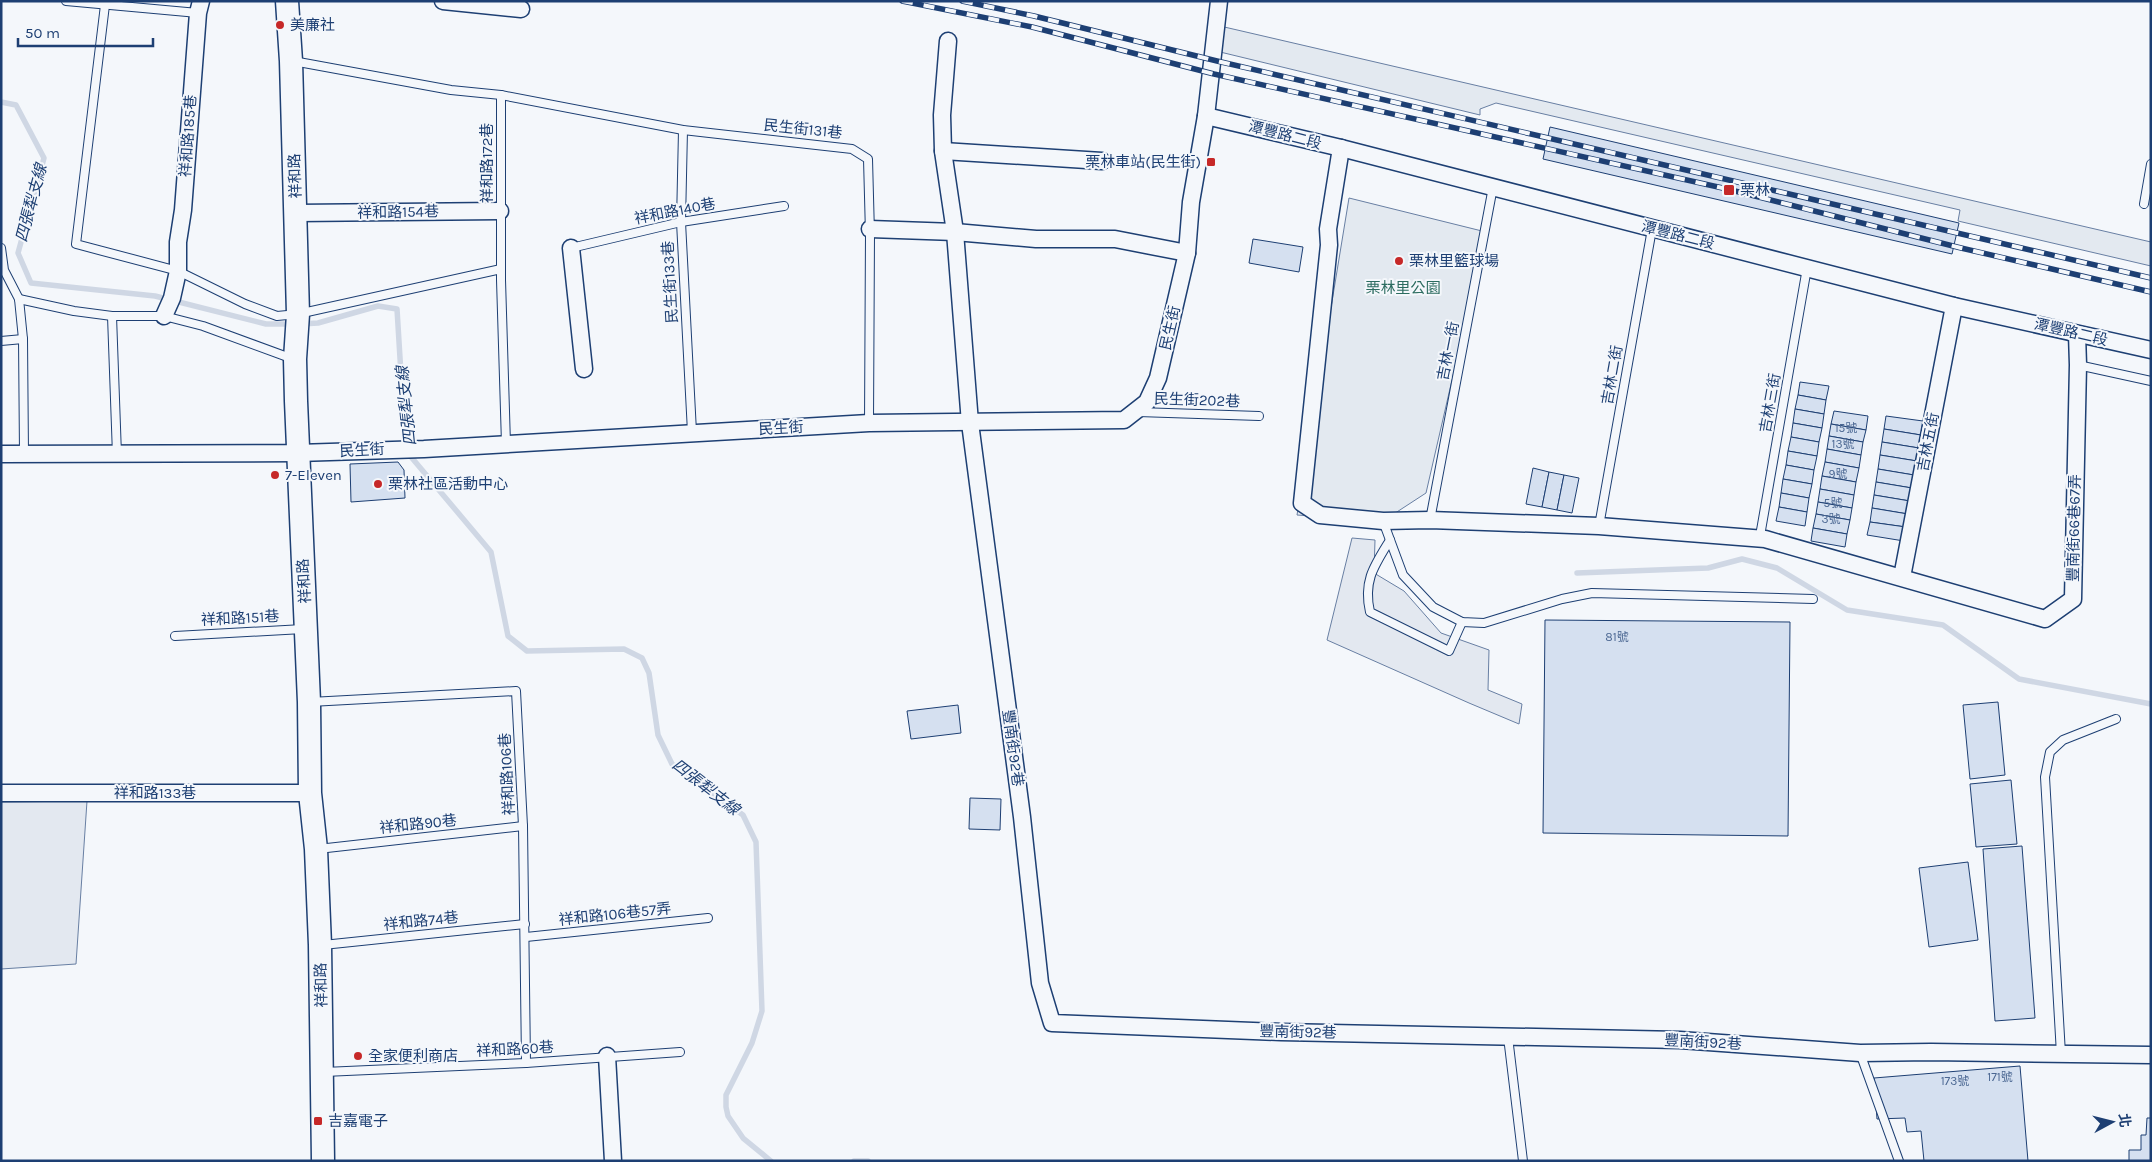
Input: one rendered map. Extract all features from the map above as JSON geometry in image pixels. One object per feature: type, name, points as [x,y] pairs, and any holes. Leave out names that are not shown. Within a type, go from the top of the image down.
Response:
[{"type":"street","name":"祥和路","points":[[287,1],[296,213],[298,314],[295,359],[298,453],[309,702],[310,793],[316,849],[320,945],[323,1161]]},
{"type":"street","points":[[443,1],[521,9]]},
{"type":"street","name":"民生街","points":[[1,454],[298,453],[506,444],[869,423],[1124,420],[1148,402],[1158,378],[1187,253],[1191,202],[1206,116],[1218,1]]},
{"type":"street","name":"祥和路185巷","points":[[164,316],[172,298],[178,271],[178,242],[183,210],[200,7]]},
{"type":"street","points":[[948,41],[942,116],[943,151],[955,232],[970,423]]},
{"type":"street","name":"潭豐路二段","points":[[1206,116],[1340,148],[1954,306],[2151,350]]},
{"type":"street","points":[[1340,148],[1328,229],[1329,245],[1302,503],[1320,515],[1383,521],[1430,520],[1598,526],[1765,539],[1902,577]]},
{"type":"street","points":[[943,151],[1102,161]]},
{"type":"street","name":"祥和路154巷","points":[[296,213],[500,211]]},
{"type":"street","points":[[870,229],[955,232],[1036,239],[1115,239],[1187,253]]},
{"type":"street","points":[[571,248],[584,369]]},
{"type":"street","name":"吉林五街","points":[[1902,577],[1954,306]]},
{"type":"street","name":"豐南街66巷67弄","points":[[1902,577],[2045,620],[2073,599],[2077,334]]},
{"type":"street","name":"豐南街92巷","points":[[970,423],[1022,817],[1040,982],[1052,1023],[1281,1032],[1680,1040],[1860,1053],[1931,1052],[2061,1056],[2134,1054],[2151,1056]]},
{"type":"street","name":"祥和路133巷","points":[[1,793],[310,793]]},
{"type":"street","points":[[607,1056],[613,1161]]},
{"type":"lane","points":[[66,1],[104,5],[200,7]]},
{"type":"lane","points":[[104,5],[76,244],[178,271],[245,304],[277,316],[298,314],[501,269]]},
{"type":"lane","points":[[291,61],[451,90],[501,95]]},
{"type":"lane","name":"民生街131巷","points":[[501,95],[683,130],[852,149],[868,159],[870,229],[869,423]]},
{"type":"lane","name":"祥和路172巷","points":[[501,95],[500,211],[506,444]]},
{"type":"lane","name":"民生街133巷","points":[[683,130],[681,222],[692,432]]},
{"type":"lane","points":[[2144,204],[2151,164]]},
{"type":"lane","name":"吉林一街","points":[[1430,520],[1493,187]]},
{"type":"lane","name":"祥和路140巷","points":[[571,248],[681,222],[784,206]]},
{"type":"lane","name":"吉林二街","points":[[1598,526],[1652,229]]},
{"type":"lane","points":[[1,248],[3,270],[19,299],[23,339],[24,454]]},
{"type":"lane","name":"吉林三街","points":[[1765,539],[1760,536],[1807,268]]},
{"type":"lane","points":[[19,299],[74,311],[112,316],[164,316],[204,326],[295,359]]},
{"type":"lane","points":[[112,316],[116,455]]},
{"type":"lane","points":[[1,341],[23,339]]},
{"type":"lane","points":[[2078,365],[2151,381]]},
{"type":"lane","name":"民生街202巷","points":[[1134,412],[1259,416]]},
{"type":"lane","points":[[1383,521],[1403,575],[1433,607],[1462,622],[1484,623],[1562,599],[1592,593],[1813,599]]},
{"type":"lane","points":[[1390,540],[1374,566],[1366,594],[1370,612],[1449,651],[1462,622]]},
{"type":"lane","name":"祥和路151巷","points":[[175,636],[306,629]]},
{"type":"lane","name":"祥和路106巷","points":[[309,702],[516,691],[523,826],[526,937],[526,1062]]},
{"type":"lane","points":[[2061,1056],[2045,777],[2050,752],[2063,740],[2116,719]]},
{"type":"lane","name":"祥和路90巷","points":[[316,849],[523,826]]},
{"type":"lane","name":"祥和路106巷57弄","points":[[526,937],[708,918]]},
{"type":"lane","name":"祥和路74巷","points":[[320,945],[525,924]]},
{"type":"lane","points":[[1508,1037],[1523,1161]]},
{"type":"lane","name":"祥和路60巷","points":[[322,1072],[680,1052]]},
{"type":"lane","points":[[1860,1053],[1899,1161]]},
{"type":"green space","points":[[1220,26],[2151,242],[2151,266],[1958,221],[1960,210],[1496,103],[1480,109],[1480,115],[1216,51]]},
{"type":"green space","name":"栗林里公園","points":[[1349,198],[1486,232],[1426,493],[1383,521],[1297,515]]},
{"type":"shaded area","points":[[1352,538],[1375,540],[1374,573],[1404,591],[1441,633],[1489,650],[1488,690],[1522,704],[1519,724],[1327,640]]},
{"type":"shaded area","points":[[87,801],[76,964],[1,969],[1,802]]},
{"type":"building","name":"栗林","points":[[1550,127],[1959,223],[1952,254],[1543,159]]},
{"type":"building","points":[[1253,239],[1303,247],[1299,272],[1249,263]]},
{"type":"building","points":[[1800,382],[1829,386],[1826,400],[1798,395]]},
{"type":"building","points":[[1798,395],[1826,400],[1824,414],[1795,409]]},
{"type":"building","points":[[1795,409],[1824,414],[1822,428],[1793,423]]},
{"type":"building","points":[[1834,411],[1868,416],[1866,430],[1831,424]]},
{"type":"building","points":[[1886,416],[1923,421],[1921,435],[1884,429]]},
{"type":"building","points":[[1793,423],[1822,428],[1819,442],[1791,437]]},
{"type":"building","points":[[1831,424],[1866,430],[1863,442],[1829,436]]},
{"type":"building","points":[[1884,429],[1921,435],[1919,448],[1882,442]]},
{"type":"building","points":[[1829,436],[1863,442],[1861,455],[1827,449]]},
{"type":"building","points":[[1791,437],[1819,442],[1817,456],[1788,451]]},
{"type":"building","points":[[1882,442],[1919,448],[1917,461],[1880,455]]},
{"type":"building","points":[[1827,449],[1861,455],[1859,468],[1825,462]]},
{"type":"building","points":[[1788,451],[1817,456],[1814,470],[1786,465]]},
{"type":"building","points":[[1880,455],[1917,461],[1914,475],[1878,469]]},
{"type":"building","name":"栗林社區活動中心","points":[[398,462],[404,470],[405,498],[351,502],[350,464]]},
{"type":"building","points":[[1825,462],[1859,468],[1856,482],[1822,476]]},
{"type":"building","points":[[1786,465],[1814,470],[1812,484],[1783,479]]},
{"type":"building","points":[[1533,468],[1549,472],[1542,507],[1526,504]]},
{"type":"building","points":[[1878,469],[1914,475],[1912,488],[1876,482]]},
{"type":"building","points":[[1549,472],[1564,475],[1557,510],[1542,507]]},
{"type":"building","points":[[1564,475],[1579,478],[1572,513],[1557,510]]},
{"type":"building","points":[[1822,476],[1856,482],[1854,495],[1820,489]]},
{"type":"building","points":[[1783,479],[1812,484],[1809,498],[1781,493]]},
{"type":"building","points":[[1876,482],[1912,488],[1910,501],[1874,495]]},
{"type":"building","points":[[1820,489],[1854,495],[1852,508],[1818,502]]},
{"type":"building","points":[[1781,493],[1809,498],[1807,512],[1779,507]]},
{"type":"building","points":[[1874,495],[1910,501],[1908,514],[1872,508]]},
{"type":"building","points":[[1818,502],[1852,508],[1850,520],[1816,514]]},
{"type":"building","points":[[1779,507],[1807,512],[1805,526],[1776,521]]},
{"type":"building","points":[[1872,508],[1908,514],[1906,527],[1870,522]]},
{"type":"building","points":[[1816,514],[1850,520],[1847,534],[1813,528]]},
{"type":"building","points":[[1870,522],[1906,527],[1904,541],[1867,535]]},
{"type":"building","points":[[1813,528],[1847,534],[1845,547],[1811,541]]},
{"type":"building","points":[[1545,620],[1790,622],[1788,836],[1543,833]]},
{"type":"building","points":[[1998,702],[2005,775],[1970,779],[1963,705]]},
{"type":"building","points":[[958,705],[961,733],[911,739],[907,711]]},
{"type":"building","points":[[2011,780],[2017,844],[1976,847],[1970,784]]},
{"type":"building","points":[[970,798],[1001,799],[1000,830],[969,829]]},
{"type":"building","points":[[2022,846],[2035,1018],[1995,1021],[1983,849]]},
{"type":"building","points":[[1968,862],[1978,940],[1929,947],[1919,868]]},
{"type":"building","points":[[2020,1066],[2028,1161],[1924,1161],[1921,1131],[1907,1132],[1905,1118],[1877,1119],[1874,1078]]},
{"type":"building","points":[[2147,1118],[2151,1118],[2151,1161],[2129,1161],[2129,1150],[2141,1150],[2141,1135],[2146,1135]]},
{"type":"waterway","name":"四張犁支線","points":[[1,102],[16,105],[44,158],[18,253],[31,283],[155,296],[266,324],[292,324]]},
{"type":"waterway","name":"四張犁支線","points":[[301,324],[318,323],[378,306],[397,309],[403,407],[412,458],[491,552],[508,636],[527,651],[624,649],[642,658],[649,673],[658,735],[672,764],[743,815],[756,842],[762,1011],[752,1043],[726,1095],[726,1107],[728,1116],[743,1138],[771,1161]]},
{"type":"waterway","points":[[1577,573],[1708,568],[1742,559],[1777,568],[1847,610],[1943,625],[2019,679],[2151,704]]},
{"type":"waterway","name":"四張犁支線","points":[[854,1161],[868,1161]]},
{"type":"railway","points":[[902,1],[1032,27],[1214,74],[1727,189],[1961,248],[2151,292]]},
{"type":"railway","points":[[962,1],[1034,16],[1217,61],[2151,278]]},
{"type":"place","name":"美廉社","points":[[280,25]]},
{"type":"place","name":"栗林車站(民生街)","points":[[1211,162]]},
{"type":"place","name":"栗林","points":[[1729,190]]},
{"type":"place","name":"栗林里籃球場","points":[[1399,261]]},
{"type":"place","name":"7-Eleven","points":[[275,475]]},
{"type":"place","name":"栗林社區活動中心","points":[[378,484]]},
{"type":"place","name":"全家便利商店","points":[[358,1056]]},
{"type":"place","name":"吉嘉電子","points":[[318,1121]]}]
